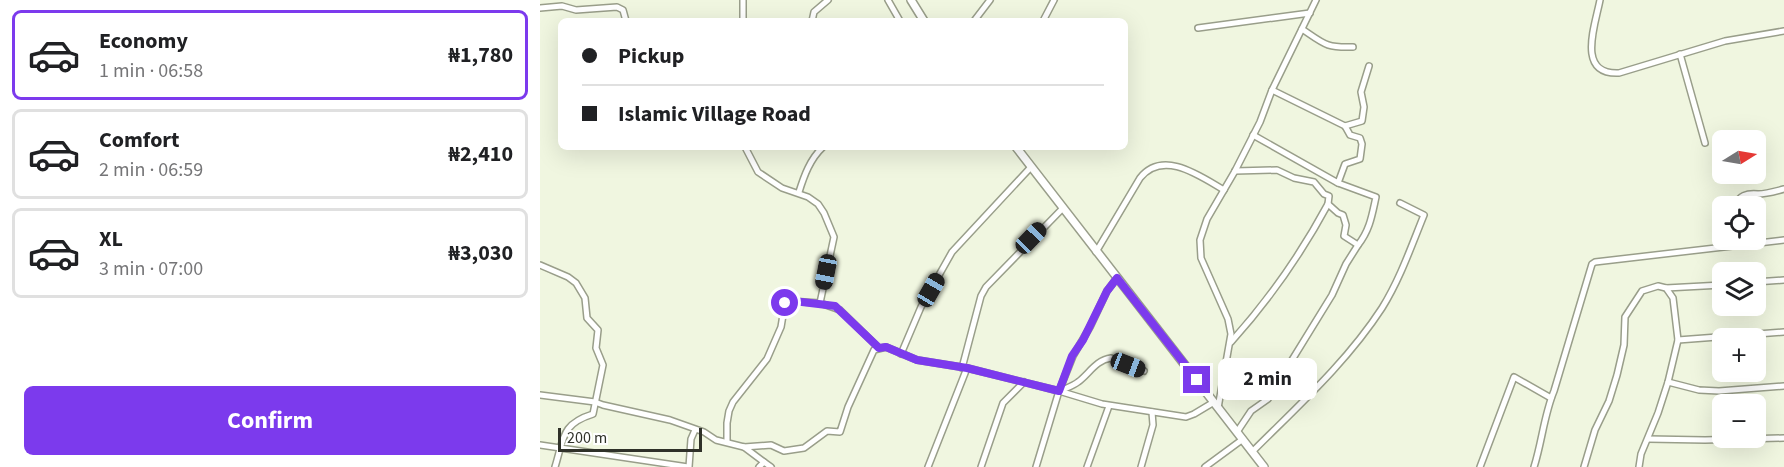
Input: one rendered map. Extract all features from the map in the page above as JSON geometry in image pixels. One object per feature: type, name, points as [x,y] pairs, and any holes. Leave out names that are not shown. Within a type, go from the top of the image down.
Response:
[{"type":"street","points":[[743,0],[743,18]]},
{"type":"street","points":[[813,18],[814,12],[828,0]]},
{"type":"street","points":[[888,0],[897,18]]},
{"type":"street","points":[[911,0],[922,18]]},
{"type":"street","points":[[976,18],[990,0]]},
{"type":"street","points":[[1045,18],[1054,0]]},
{"type":"street","points":[[1216,405],[1231,334],[1199,250],[1200,240],[1207,219],[1253,135],[1272,90],[1316,0]]},
{"type":"street","points":[[1600,0],[1591,51],[1595,64],[1606,73],[1619,73],[1725,41],[1784,31]]},
{"type":"street","points":[[540,8],[550,6],[576,10],[618,7],[623,10],[625,18]]},
{"type":"street","points":[[1198,28],[1310,13]]},
{"type":"street","points":[[1302,29],[1327,46],[1353,47]]},
{"type":"street","points":[[1680,54],[1705,143]]},
{"type":"street","points":[[1345,126],[1362,121],[1364,115],[1361,92],[1369,66]]},
{"type":"street","points":[[1272,90],[1345,126],[1350,135],[1360,138],[1362,144],[1360,159],[1345,164],[1338,183]]},
{"type":"street","points":[[1237,432],[1251,411],[1268,399],[1332,295],[1346,264],[1367,234],[1376,197],[1338,183],[1253,135]]},
{"type":"street","points":[[747,150],[758,172],[782,188],[799,192],[818,204],[834,237],[820,303]]},
{"type":"street","points":[[799,192],[805,174],[820,150]]},
{"type":"street","points":[[1018,150],[1264,467]]},
{"type":"street","points":[[1096,252],[1140,178],[1150,168],[1164,165],[1178,167],[1224,190]]},
{"type":"street","points":[[901,354],[921,307],[952,252],[1031,167]]},
{"type":"street","points":[[1230,342],[1257,313],[1282,280],[1328,204],[1329,196],[1314,182],[1269,169],[1235,171]]},
{"type":"street","points":[[1743,196],[1747,193],[1757,194],[1784,189]]},
{"type":"street","points":[[1252,452],[1346,356],[1382,308],[1402,271],[1424,215],[1400,203]]},
{"type":"street","points":[[1328,204],[1338,213],[1343,214],[1346,225],[1344,236],[1358,245]]},
{"type":"street","points":[[928,467],[965,368],[969,338],[981,296],[986,287],[1063,208]]},
{"type":"street","points":[[1534,467],[1541,445],[1547,407],[1592,264],[1784,240]]},
{"type":"street","points":[[540,265],[576,283],[585,298],[587,318],[598,330],[596,348],[603,365],[593,414],[573,422],[567,428],[555,467]]},
{"type":"street","points":[[1036,467],[1072,356],[1083,340],[1107,291],[1117,278]]},
{"type":"street","points":[[1766,281],[1784,280]]},
{"type":"street","points":[[1584,467],[1594,430],[1609,401],[1617,375],[1624,345],[1625,317],[1642,291],[1658,286],[1666,288],[1712,286]]},
{"type":"street","points":[[1639,467],[1668,382],[1678,340],[1673,298],[1666,288]]},
{"type":"street","points":[[728,441],[729,411],[733,402],[767,359],[781,327],[785,303],[789,301],[820,303],[840,310],[879,348]]},
{"type":"street","points":[[1678,340],[1784,332]]},
{"type":"street","points":[[744,447],[771,445],[784,451],[804,448],[827,431],[840,432],[848,407],[874,350],[886,347],[917,360],[965,368],[1024,382],[1108,406],[1186,417],[1216,405]]},
{"type":"street","points":[[1059,391],[1078,382],[1107,358],[1144,371]]},
{"type":"street","points":[[1480,467],[1514,377],[1551,398]]},
{"type":"street","points":[[981,467],[1003,403],[1024,382]]},
{"type":"street","points":[[1668,382],[1699,390],[1784,386]]},
{"type":"street","points":[[540,394],[595,402],[670,420],[704,432],[716,440],[728,441],[744,447],[771,467]]},
{"type":"street","points":[[1087,467],[1108,406]]},
{"type":"street","points":[[1141,467],[1153,425],[1152,412]]},
{"type":"street","points":[[540,445],[688,467],[691,439],[695,430]]},
{"type":"street","points":[[1648,439],[1784,438]]},
{"type":"street","points":[[1205,467],[1243,439]]},
{"type":"street","points":[[759,467],[764,462]]},
{"type":"route","points":[[785,303],[789,301],[835,306],[879,348],[886,347],[917,360],[967,368],[1059,391],[1072,356],[1083,340],[1107,291],[1117,278],[1197,380]]}]
